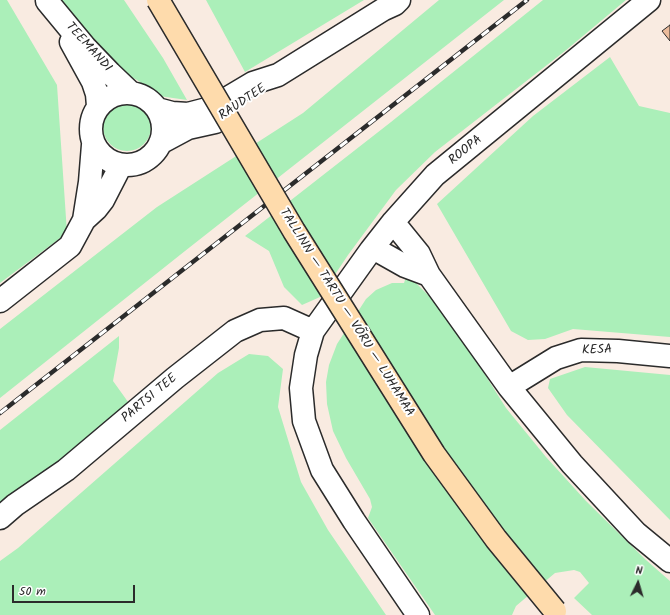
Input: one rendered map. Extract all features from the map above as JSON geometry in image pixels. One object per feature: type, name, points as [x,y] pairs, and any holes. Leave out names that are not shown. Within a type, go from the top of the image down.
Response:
[{"type":"highway","name":"TALLINN — TARTU — VÕRU — LUHAMAA","points":[[158,0],[294,231],[434,454],[496,539],[555,611]]},
{"type":"street","name":"ROOPA","points":[[418,615],[354,521],[322,470],[304,421],[301,388],[306,355],[313,331],[393,222],[435,175],[649,0]]},
{"type":"street","name":"TEEMANDI","points":[[46,1],[85,46],[131,93]]},
{"type":"street","name":"TEEMANDI","points":[[46,1],[93,82],[97,94],[98,106]]},
{"type":"street","name":"RAUDTEE","points":[[131,93],[141,95],[157,108],[172,113],[188,114],[211,108],[253,83],[278,75],[390,3]]},
{"type":"street","name":"RAUDTEE","points":[[121,165],[133,165],[145,161],[154,153],[160,143],[188,128],[216,122],[266,90],[278,75]]},
{"type":"street","points":[[1,299],[70,246],[84,220],[103,200],[121,165],[105,158],[93,145],[90,135],[90,125],[93,114],[105,99],[113,95],[131,93]]},
{"type":"street","points":[[157,108],[162,119],[163,132],[160,143]]},
{"type":"street","points":[[84,220],[90,182],[93,145]]},
{"type":"street","points":[[393,222],[419,254],[429,275],[510,387],[572,464],[636,533],[670,561]]},
{"type":"street","points":[[373,248],[406,266],[429,275]]},
{"type":"street","name":"PARTSI TEE","points":[[0,518],[15,505],[66,470],[235,331],[260,320],[284,318],[313,331]]},
{"type":"street","name":"KESA","points":[[510,387],[556,358],[581,350],[618,351],[670,356]]},
{"type":"green space","points":[[0,0],[7,0],[57,85],[67,233],[0,283]]},
{"type":"green space","points":[[61,0],[124,0],[163,58],[187,100],[159,96],[137,80],[119,71],[70,15]]},
{"type":"green space","points":[[206,0],[364,0],[245,72]]},
{"type":"green space","points":[[439,0],[504,0],[0,398],[0,329],[157,207],[303,113]]},
{"type":"green space","points":[[543,0],[626,0],[565,51],[435,152],[396,190],[348,255],[320,297],[302,305],[284,287],[269,251],[245,236],[391,122]]},
{"type":"green space","points":[[610,57],[639,106],[670,113],[670,337],[573,329],[545,339],[528,340],[511,331],[437,204],[533,116]]},
{"type":"green space","points":[[127,103],[136,105],[144,110],[149,118],[151,127],[149,136],[144,144],[136,149],[127,151],[118,149],[110,144],[105,136],[103,127],[105,118],[110,110],[118,105]]},
{"type":"green space","points":[[407,274],[435,302],[472,354],[506,408],[546,457],[586,501],[646,560],[670,581],[670,615],[592,615],[574,598],[589,583],[580,572],[574,570],[555,573],[516,606],[512,615],[435,615],[368,518],[372,507],[370,499],[346,458],[333,431],[327,404],[326,382],[329,365],[337,344],[366,299],[376,290],[392,283],[404,283]]},
{"type":"green space","points":[[119,336],[119,348],[113,381],[131,406],[0,506],[0,430]]},
{"type":"green space","points":[[249,354],[268,356],[283,369],[278,407],[301,482],[328,530],[386,615],[0,615],[0,561],[18,548],[218,373]]},
{"type":"green space","points":[[585,367],[670,375],[670,520],[567,415],[548,388],[550,379]]},
{"type":"building","points":[[670,25],[670,41],[662,31]]},
{"type":"railway","points":[[0,413],[527,0]]}]
